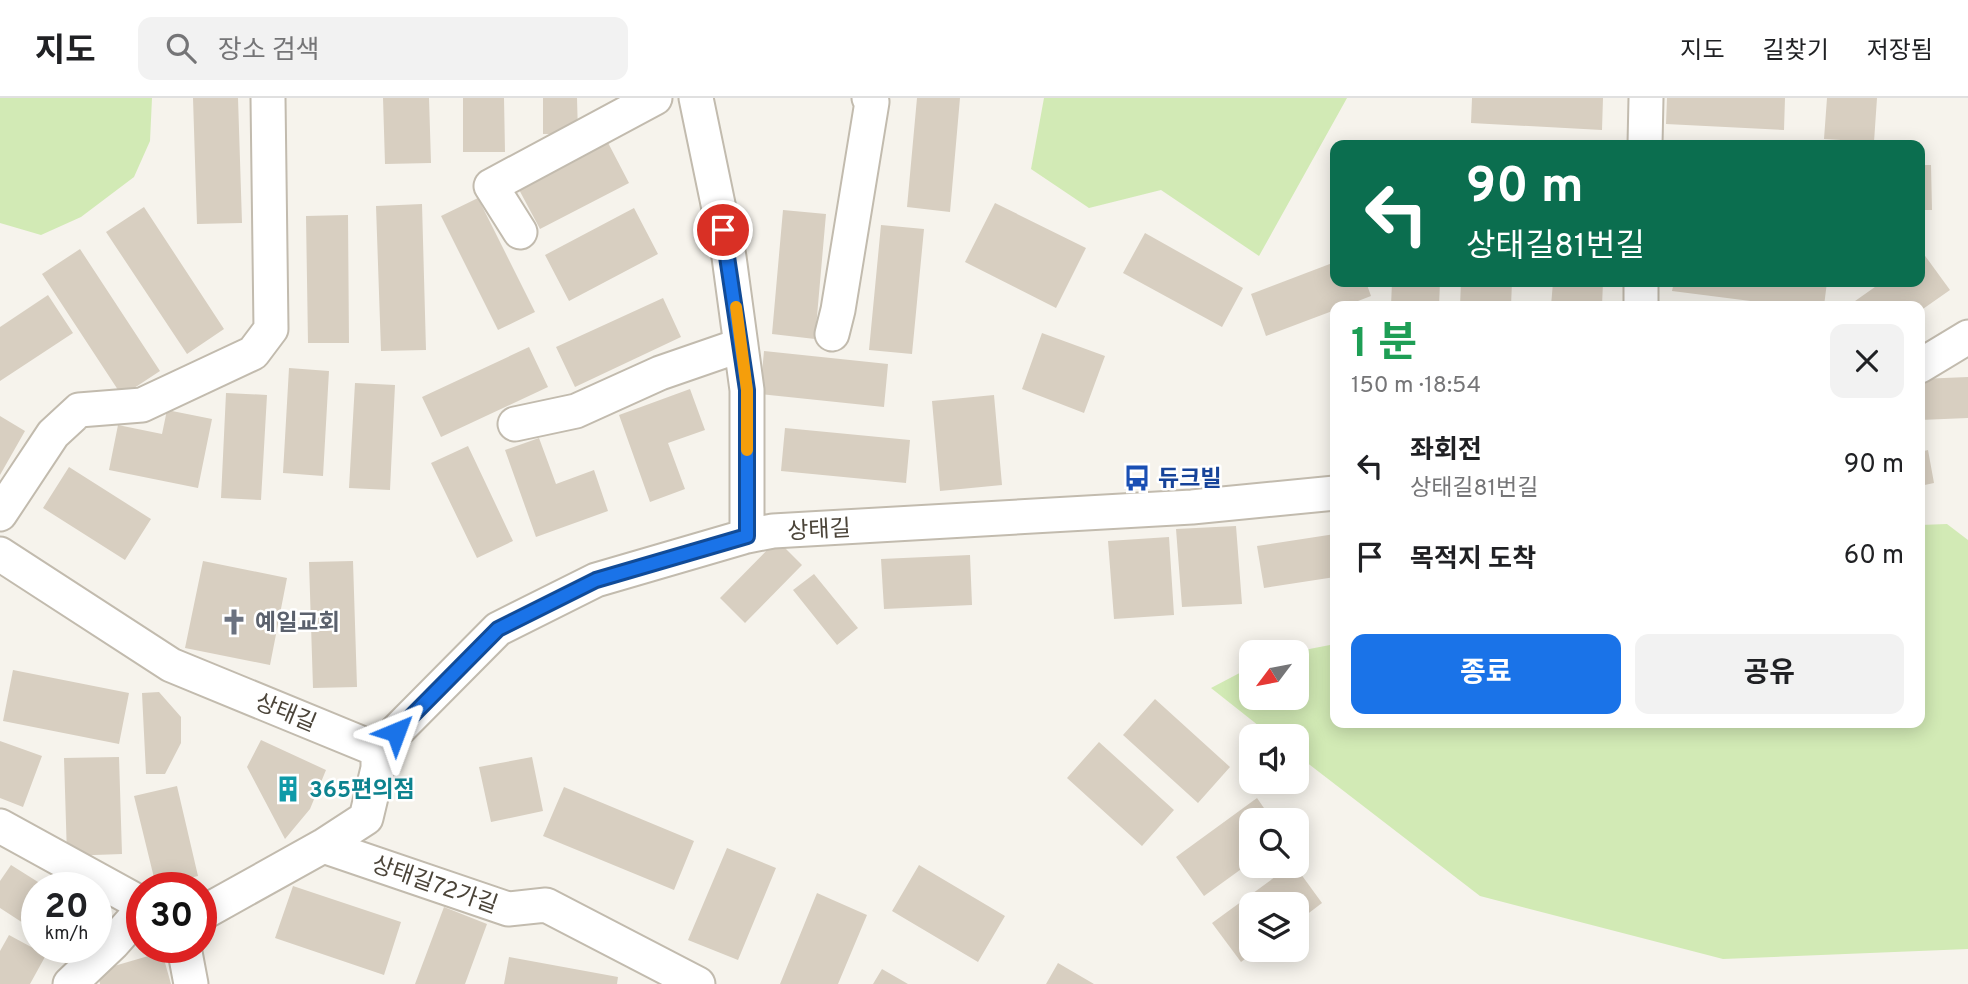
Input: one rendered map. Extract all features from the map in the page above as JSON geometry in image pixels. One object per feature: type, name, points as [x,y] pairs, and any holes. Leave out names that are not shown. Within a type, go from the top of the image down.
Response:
[{"type":"street","points":[[0,514],[53,435],[79,410],[142,405],[253,352],[271,329],[268,98]]},
{"type":"street","points":[[520,232],[491,186],[654,98]]},
{"type":"street","points":[[695,98],[729,257],[747,390],[747,536]]},
{"type":"street","points":[[832,334],[872,102],[869,98]]},
{"type":"street","points":[[1645,140],[1646,98]]},
{"type":"street","points":[[1925,363],[1968,337]]},
{"type":"street","points":[[515,425],[576,411],[660,373],[741,345]]},
{"type":"street","name":"상태길","points":[[0,554],[171,664],[379,750],[498,629],[596,580],[747,536],[773,531],[1192,507],[1330,493]]},
{"type":"street","points":[[217,905],[323,846],[366,818],[378,768],[379,750]]},
{"type":"street","points":[[0,826],[126,895]]},
{"type":"street","name":"상태길72가길","points":[[323,846],[508,909],[546,905],[698,984]]},
{"type":"street","points":[[70,984],[126,929]]},
{"type":"street","points":[[187,963],[191,984]]},
{"type":"green space","points":[[0,98],[152,98],[150,141],[134,177],[81,217],[41,235],[0,223]]},
{"type":"green space","points":[[1044,98],[1347,98],[1259,256],[1161,190],[1089,208],[1031,169]]},
{"type":"green space","points":[[1947,524],[1968,540],[1968,949],[1723,959],[1480,896],[1309,764],[1309,724],[1257,724],[1211,688],[1239,673],[1239,710],[1309,710],[1309,649],[1330,645],[1330,728],[1925,728],[1925,525]]},
{"type":"building","points":[[193,98],[238,98],[242,223],[197,224]]},
{"type":"building","points":[[383,98],[429,98],[431,163],[385,164]]},
{"type":"building","points":[[463,98],[504,98],[505,152],[463,152]]},
{"type":"building","points":[[543,98],[577,98],[578,134],[543,134]]},
{"type":"building","points":[[917,98],[960,98],[950,212],[907,207]]},
{"type":"building","points":[[1472,98],[1603,98],[1602,130],[1471,123]]},
{"type":"building","points":[[1667,98],[1785,98],[1784,130],[1666,124]]},
{"type":"building","points":[[1827,98],[1877,98],[1874,140],[1824,139]]},
{"type":"building","points":[[605,137],[629,183],[540,229],[516,184]]},
{"type":"building","points":[[1925,165],[1931,165],[1932,210],[1925,210]]},
{"type":"building","points":[[478,198],[535,312],[498,330],[441,216]]},
{"type":"building","points":[[995,203],[1086,248],[1056,308],[965,262]]},
{"type":"building","points":[[422,204],[426,350],[381,351],[376,206]]},
{"type":"building","points":[[144,207],[224,329],[187,354],[106,232]]},
{"type":"building","points":[[634,208],[658,254],[569,301],[545,255]]},
{"type":"building","points":[[783,210],[826,214],[815,339],[772,334]]},
{"type":"building","points":[[348,215],[349,343],[308,343],[306,216]]},
{"type":"building","points":[[881,225],[924,229],[912,354],[869,350]]},
{"type":"building","points":[[1145,233],[1243,288],[1222,327],[1123,273]]},
{"type":"building","points":[[80,249],[160,371],[122,396],[42,274]]},
{"type":"building","points":[[1925,256],[1950,290],[1925,308],[1925,301],[1855,301],[1875,287],[1925,287]]},
{"type":"building","points":[[1330,264],[1330,287],[1368,287],[1371,296],[1358,301],[1330,301],[1330,312],[1266,336],[1251,294]]},
{"type":"building","points":[[1392,287],[1440,287],[1439,301],[1391,301]]},
{"type":"building","points":[[1461,287],[1512,287],[1511,301],[1460,301]]},
{"type":"building","points":[[1553,287],[1603,287],[1602,301],[1551,301]]},
{"type":"building","points":[[1673,287],[1826,287],[1825,301],[1750,301],[1672,291]]},
{"type":"building","points":[[48,295],[73,333],[0,381],[0,327]]},
{"type":"building","points":[[663,298],[681,337],[575,387],[556,347]]},
{"type":"building","points":[[1042,333],[1105,356],[1084,413],[1022,389]]},
{"type":"building","points":[[529,347],[548,387],[441,437],[422,397]]},
{"type":"building","points":[[764,351],[888,364],[884,407],[760,394]]},
{"type":"building","points":[[289,368],[329,371],[323,476],[283,473]]},
{"type":"building","points":[[1968,377],[1968,418],[1925,420],[1925,379]]},
{"type":"building","points":[[355,383],[395,385],[390,490],[349,488]]},
{"type":"building","points":[[690,389],[705,430],[668,443],[685,489],[650,502],[619,415]]},
{"type":"building","points":[[226,393],[267,395],[261,500],[221,498]]},
{"type":"building","points":[[994,395],[1002,485],[940,491],[932,401]]},
{"type":"building","points":[[167,410],[212,419],[198,488],[109,470],[118,425],[162,434]]},
{"type":"building","points":[[0,416],[25,431],[0,475]]},
{"type":"building","points":[[785,428],[910,440],[906,483],[781,471]]},
{"type":"building","points":[[539,438],[556,484],[594,470],[608,511],[536,537],[505,450]]},
{"type":"building","points":[[468,446],[513,541],[477,558],[431,463]]},
{"type":"building","points":[[1928,450],[1934,483],[1925,485],[1925,451]]},
{"type":"building","points":[[69,467],[151,519],[125,560],[43,508]]},
{"type":"building","points":[[1236,526],[1242,604],[1182,607],[1176,529]]},
{"type":"building","points":[[1330,535],[1330,578],[1264,588],[1257,546]]},
{"type":"building","points":[[1169,537],[1174,615],[1114,619],[1108,541]]},
{"type":"building","points":[[777,540],[802,565],[745,623],[720,598]]},
{"type":"building","points":[[970,555],[972,605],[884,609],[881,559]]},
{"type":"building","name":"예일교회","points":[[203,561],[287,578],[270,665],[185,648]]},
{"type":"building","points":[[353,561],[357,687],[313,688],[309,562]]},
{"type":"building","points":[[814,574],[858,628],[837,645],[793,590]]},
{"type":"building","points":[[13,670],[129,693],[119,744],[3,721]]},
{"type":"building","points":[[159,692],[181,717],[181,743],[165,774],[146,774],[142,693]]},
{"type":"building","points":[[1155,699],[1230,767],[1198,803],[1123,735]]},
{"type":"building","name":"365편의점","points":[[261,740],[326,770],[310,809],[285,839],[247,767]]},
{"type":"building","points":[[0,741],[42,756],[23,807],[0,798]]},
{"type":"building","points":[[1099,742],[1174,810],[1142,846],[1067,778]]},
{"type":"building","points":[[119,757],[122,854],[67,856],[64,758]]},
{"type":"building","points":[[532,757],[543,811],[491,822],[479,767]]},
{"type":"building","points":[[177,786],[197,872],[153,872],[134,796]]},
{"type":"building","points":[[564,787],[694,841],[674,890],[543,836]]},
{"type":"building","points":[[1257,798],[1264,808],[1243,808]]},
{"type":"building","points":[[1239,811],[1239,871],[1204,896],[1176,857]]},
{"type":"building","points":[[727,848],[776,868],[738,960],[688,940]]},
{"type":"building","points":[[11,865],[22,872],[21,922],[0,908],[0,881]]},
{"type":"building","points":[[919,865],[1005,916],[978,962],[892,911]]},
{"type":"building","points":[[1274,878],[1304,878],[1322,903],[1309,913],[1309,892],[1254,892]]},
{"type":"building","points":[[293,886],[401,922],[384,975],[275,938]]},
{"type":"building","points":[[817,893],[867,915],[838,984],[780,984]]},
{"type":"building","points":[[1239,903],[1239,959],[1212,923]]},
{"type":"building","points":[[444,907],[487,924],[465,984],[415,984]]},
{"type":"building","points":[[9,935],[21,941],[21,963],[42,963],[30,984],[0,984],[0,951]]},
{"type":"building","points":[[509,957],[618,977],[617,984],[504,984]]},
{"type":"building","points":[[126,963],[165,963],[171,984],[100,984],[97,971]]},
{"type":"building","points":[[1058,963],[1094,984],[1046,984]]},
{"type":"building","points":[[882,969],[908,984],[873,984]]},
{"type":"slow traffic","points":[[736,307],[747,390],[747,450]]},
{"type":"place","name":"듀크빌","points":[[1137,478]]},
{"type":"place","name":"예일교회","points":[[234,622]]},
{"type":"place","name":"365편의점","points":[[288,789]]},
{"type":"route","points":[[396,732],[498,629],[596,580],[747,536],[747,390],[723,230]]}]
